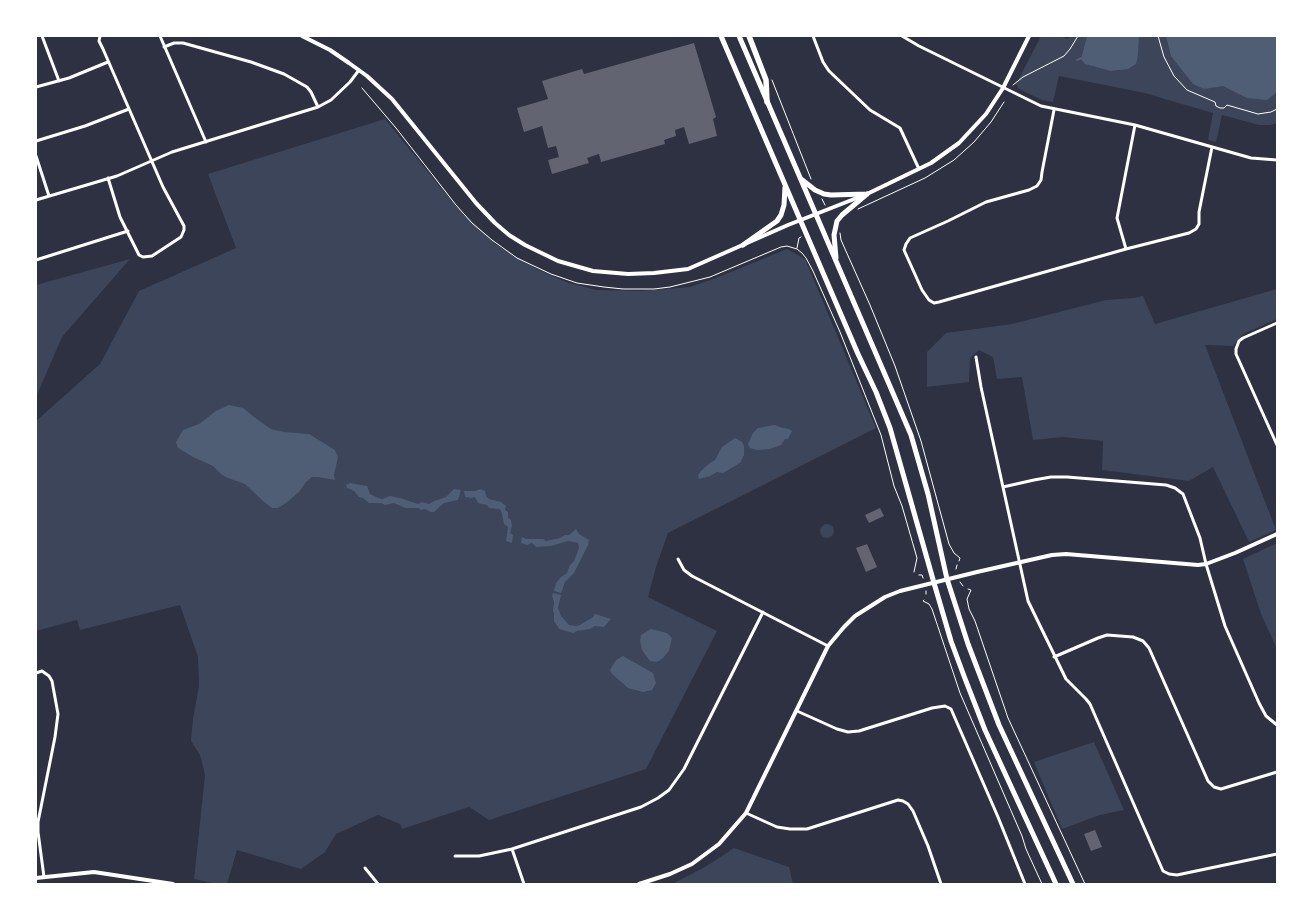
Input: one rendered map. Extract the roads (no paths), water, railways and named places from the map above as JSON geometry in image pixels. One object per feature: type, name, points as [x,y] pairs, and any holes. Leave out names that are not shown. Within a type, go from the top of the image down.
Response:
[{"type":"highway","points":[[749,36],[766,80],[767,102]]},
{"type":"main road","points":[[721,36],[806,235],[876,392],[890,428],[951,641],[985,730],[1056,884]]},
{"type":"main road","points":[[739,36],[911,435],[928,494],[947,579],[968,644],[999,725],[1073,884]]},
{"type":"main road","points":[[799,178],[815,190],[824,194],[866,194]]},
{"type":"main road","points":[[743,245],[776,221],[781,215],[784,205],[786,186]]},
{"type":"main road","points":[[836,263],[834,235],[837,221],[866,194]]},
{"type":"street","points":[[42,36],[59,81]]},
{"type":"street","points":[[100,36],[100,41],[108,62],[151,160],[163,187],[184,226],[181,236],[152,256],[144,257],[139,255],[120,217],[108,178]]},
{"type":"street","points":[[160,36],[206,142]]},
{"type":"street","points":[[302,36],[330,50],[359,70],[392,99],[472,198],[495,223],[516,240],[547,256],[579,268],[593,271],[628,274],[654,274],[688,269],[866,194],[919,169],[940,157],[969,134],[986,114],[1002,88],[1028,36]]},
{"type":"street","points":[[813,36],[822,62],[829,72],[870,110],[900,128],[919,169]]},
{"type":"street","points":[[902,36],[1032,103],[1054,110],[1135,125],[1251,158],[1277,160]]},
{"type":"street","points":[[164,47],[174,43],[183,42],[251,62],[284,74],[307,87],[318,107]]},
{"type":"street","points":[[36,87],[59,81],[108,62]]},
{"type":"street","points":[[36,200],[108,178],[172,152],[318,107],[331,100],[350,82],[359,70]]},
{"type":"street","points":[[36,141],[85,126],[129,109]]},
{"type":"street","points":[[1054,110],[1042,172],[1037,186],[1029,190],[986,202],[948,222],[910,238],[906,244],[904,250],[922,290],[929,300],[940,302],[1175,235],[1189,233],[1196,229],[1198,224],[1212,147]]},
{"type":"street","points":[[1126,249],[1117,218],[1135,125]]},
{"type":"street","points":[[36,156],[49,196]]},
{"type":"street","points":[[36,260],[128,232]]},
{"type":"street","points":[[1277,323],[1243,338],[1239,341],[1236,349],[1236,354],[1277,445]]},
{"type":"street","points":[[976,358],[1028,601],[1066,679],[1090,704],[1163,871],[1176,875],[1277,854]]},
{"type":"street","points":[[1003,487],[1040,479],[1067,477],[1166,485],[1175,488],[1183,494],[1200,538],[1206,564],[1225,626],[1259,704],[1266,716],[1277,724]]},
{"type":"street","points":[[639,884],[670,874],[692,864],[720,844],[746,813],[828,646],[855,616],[871,605],[900,592],[947,579],[1052,555],[1066,554],[1198,565],[1206,564],[1277,534]]},
{"type":"street","points":[[678,559],[684,570],[692,576],[828,646]]},
{"type":"street","points":[[456,856],[479,856],[512,849],[641,807],[669,790],[684,769],[763,612]]},
{"type":"street","points":[[1054,657],[1107,635],[1133,638],[1143,641],[1148,648],[1208,782],[1214,787],[1221,789],[1277,772]]},
{"type":"street","points":[[36,673],[42,671],[49,676],[52,681],[58,714],[55,737],[38,822],[44,877]]},
{"type":"street","points":[[797,710],[837,729],[848,732],[859,731],[932,708],[945,706],[951,709],[998,817],[1025,884]]},
{"type":"street","points":[[746,813],[777,826],[790,829],[807,829],[898,800],[903,801],[914,811],[941,884]]},
{"type":"street","points":[[512,849],[524,884]]},
{"type":"street","points":[[365,868],[378,884]]},
{"type":"street","points":[[36,878],[94,872],[149,882],[173,884]]},
{"type":"waterway","points":[[1077,60],[1084,57]]}]
